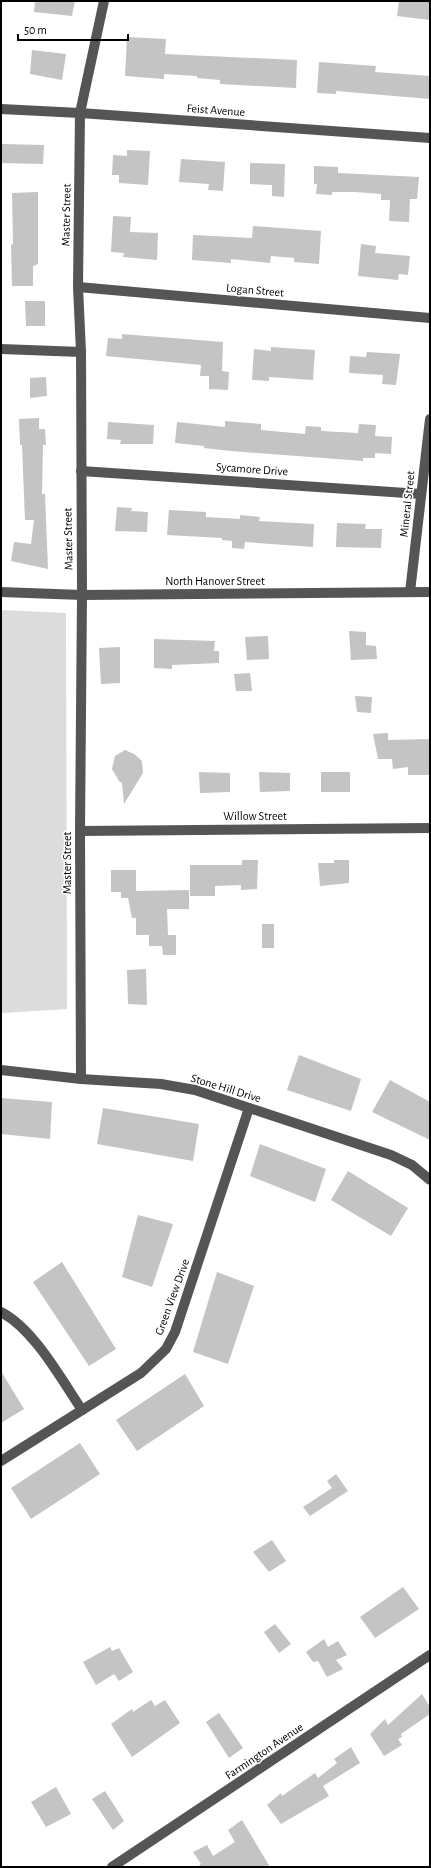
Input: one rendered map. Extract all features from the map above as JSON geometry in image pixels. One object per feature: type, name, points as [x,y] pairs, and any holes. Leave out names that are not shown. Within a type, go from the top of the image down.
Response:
[{"type":"street","name":"Master Street","points":[[81,1079],[80,830],[82,352],[78,288],[80,113],[104,1]]},
{"type":"street","name":"Feist Avenue","points":[[1,109],[80,113],[430,138]]},
{"type":"street","name":"Logan Street","points":[[78,288],[430,318]]},
{"type":"street","points":[[1,349],[82,352]]},
{"type":"street","name":"Mineral Street","points":[[410,592],[430,419]]},
{"type":"street","name":"Sycamore Drive","points":[[81,471],[421,494]]},
{"type":"street","name":"North Hanover Street","points":[[1,592],[82,595],[430,592]]},
{"type":"street","name":"Willow Street","points":[[80,830],[430,828]]},
{"type":"street","name":"Stone Hill Drive","points":[[1,1070],[81,1079],[161,1084],[195,1090],[391,1155],[412,1165],[430,1180]]},
{"type":"street","name":"Green View Drive","points":[[1,1461],[141,1373],[166,1349],[175,1332],[249,1108]]},
{"type":"street","points":[[1,1312],[9,1316],[29,1335],[82,1410]]},
{"type":"street","name":"Farmington Avenue","points":[[112,1867],[430,1655]]},
{"type":"shaded area","points":[[1,610],[66,613],[67,1009],[3,1013],[1,1011]]},
{"type":"building","points":[[35,1],[75,1],[72,16],[34,12]]},
{"type":"building","points":[[399,1],[430,1],[430,20],[397,16]]},
{"type":"building","points":[[127,37],[166,39],[165,54],[297,60],[296,88],[220,84],[220,80],[197,78],[197,76],[164,74],[164,79],[125,76]]},
{"type":"building","points":[[32,50],[66,54],[62,80],[30,74]]},
{"type":"building","points":[[319,62],[376,66],[375,72],[430,76],[430,99],[336,91],[336,94],[317,93]]},
{"type":"building","points":[[1,144],[44,145],[43,164],[1,163]]},
{"type":"building","points":[[127,150],[150,151],[148,185],[119,183],[119,175],[112,175],[113,155],[127,156]]},
{"type":"building","points":[[181,159],[225,162],[223,191],[208,190],[209,184],[179,182]]},
{"type":"building","points":[[250,163],[285,164],[284,197],[272,196],[272,185],[250,184]]},
{"type":"building","points":[[314,166],[338,167],[338,173],[419,177],[417,199],[410,199],[409,222],[389,221],[390,200],[381,200],[381,194],[332,192],[332,195],[316,194],[317,184],[314,184]]},
{"type":"building","points":[[38,192],[38,264],[33,266],[33,286],[12,286],[12,193]]},
{"type":"building","points":[[113,216],[131,217],[130,232],[158,233],[157,260],[123,257],[124,253],[111,252]]},
{"type":"building","points":[[253,226],[321,231],[319,264],[294,262],[294,258],[271,256],[270,263],[231,259],[231,263],[192,260],[193,235],[252,238]]},
{"type":"building","points":[[361,244],[376,246],[375,253],[410,256],[408,275],[399,274],[398,280],[358,276]]},
{"type":"building","points":[[25,301],[45,301],[45,326],[26,326]]},
{"type":"building","points":[[122,334],[223,342],[222,371],[229,372],[228,390],[209,389],[209,376],[200,376],[201,365],[106,356],[108,338],[122,339]]},
{"type":"building","points":[[271,347],[315,350],[313,380],[269,377],[269,381],[252,380],[254,349],[271,351]]},
{"type":"building","points":[[367,352],[400,354],[396,385],[382,384],[383,375],[349,373],[350,356],[366,357]]},
{"type":"building","points":[[46,377],[47,396],[30,398],[30,378]]},
{"type":"building","points":[[39,418],[39,429],[45,429],[46,445],[43,445],[42,494],[45,494],[48,569],[11,561],[14,542],[31,544],[34,520],[25,520],[22,445],[20,445],[19,419]]},
{"type":"building","points":[[225,421],[261,424],[261,430],[305,434],[306,426],[321,427],[321,431],[358,433],[359,424],[376,425],[375,436],[392,437],[391,454],[375,453],[375,458],[363,458],[363,461],[231,451],[175,443],[177,422],[225,427]]},
{"type":"building","points":[[108,422],[154,425],[153,444],[120,444],[121,440],[107,439]]},
{"type":"building","points":[[117,507],[132,508],[131,511],[148,512],[147,532],[115,531]]},
{"type":"building","points":[[169,510],[206,512],[206,517],[240,519],[240,515],[260,517],[259,521],[314,524],[313,547],[245,542],[244,549],[232,548],[232,541],[222,540],[222,538],[167,535]]},
{"type":"building","points":[[337,523],[366,524],[365,529],[382,529],[381,548],[336,547]]},
{"type":"building","points":[[349,631],[366,632],[366,645],[376,646],[377,659],[351,660]]},
{"type":"building","points":[[268,636],[269,659],[247,660],[245,637]]},
{"type":"building","points":[[154,639],[215,641],[214,651],[219,651],[219,663],[172,665],[172,669],[154,668]]},
{"type":"building","points":[[120,647],[120,683],[101,684],[99,648]]},
{"type":"building","points":[[250,673],[252,691],[236,691],[234,674]]},
{"type":"building","points":[[355,696],[372,697],[371,713],[357,712]]},
{"type":"building","points":[[388,733],[388,740],[430,739],[430,775],[408,775],[408,767],[393,769],[392,759],[378,759],[373,734]]},
{"type":"building","points":[[125,750],[134,754],[142,761],[143,773],[124,804],[122,783],[119,781],[112,769],[115,756]]},
{"type":"building","points":[[199,772],[230,773],[230,792],[200,793]]},
{"type":"building","points":[[259,772],[290,773],[290,791],[260,792]]},
{"type":"building","points":[[321,772],[350,772],[350,792],[321,792]]},
{"type":"building","points":[[242,860],[258,860],[257,889],[241,890],[241,885],[215,886],[215,896],[190,896],[190,865],[242,865]]},
{"type":"building","points":[[334,860],[349,860],[349,883],[320,886],[318,863],[334,863]]},
{"type":"building","points":[[111,870],[136,870],[136,891],[189,890],[189,909],[167,909],[168,935],[176,935],[176,955],[163,955],[162,946],[149,946],[149,935],[136,935],[136,918],[132,918],[128,898],[121,898],[121,892],[111,892]]},
{"type":"building","points":[[262,924],[274,924],[274,948],[262,948]]},
{"type":"building","points":[[146,969],[147,1005],[128,1004],[127,970]]},
{"type":"building","points":[[299,1055],[361,1079],[351,1111],[287,1090]]},
{"type":"building","points":[[390,1080],[430,1102],[430,1140],[372,1112]]},
{"type":"building","points":[[1,1098],[52,1102],[50,1139],[1,1134]]},
{"type":"building","points":[[103,1108],[199,1124],[193,1161],[97,1144]]},
{"type":"building","points":[[260,1144],[326,1169],[315,1202],[250,1176]]},
{"type":"building","points":[[348,1171],[408,1208],[391,1236],[331,1200]]},
{"type":"building","points":[[138,1215],[173,1224],[152,1287],[122,1277]]},
{"type":"building","points":[[62,1262],[116,1349],[89,1366],[33,1282]]},
{"type":"building","points":[[217,1272],[254,1286],[228,1364],[193,1352]]},
{"type":"building","points":[[1,1371],[24,1409],[1,1423]]},
{"type":"building","points":[[185,1374],[204,1406],[137,1451],[116,1420]]},
{"type":"building","points":[[80,1443],[100,1474],[31,1519],[11,1488]]},
{"type":"building","points":[[336,1474],[348,1491],[310,1516],[303,1507],[332,1488],[327,1481]]},
{"type":"building","points":[[272,1540],[286,1561],[269,1572],[253,1552]]},
{"type":"building","points":[[403,1587],[419,1609],[375,1638],[360,1617]]},
{"type":"building","points":[[275,1624],[291,1644],[279,1653],[264,1632]]},
{"type":"building","points":[[324,1639],[328,1647],[338,1641],[347,1655],[336,1660],[343,1669],[327,1677],[318,1661],[313,1662],[306,1652]]},
{"type":"building","points":[[110,1647],[112,1651],[119,1648],[133,1672],[119,1681],[114,1674],[96,1685],[83,1662]]},
{"type":"building","points":[[422,1694],[430,1707],[430,1714],[401,1734],[402,1737],[398,1739],[402,1745],[384,1756],[370,1734],[385,1719],[388,1725]]},
{"type":"building","points":[[151,1700],[155,1706],[165,1700],[180,1723],[132,1757],[111,1724],[132,1709],[133,1712]]},
{"type":"building","points":[[219,1713],[243,1748],[229,1758],[206,1722]]},
{"type":"building","points":[[351,1747],[360,1763],[323,1786],[329,1796],[281,1824],[267,1805],[281,1793],[282,1796],[315,1773],[318,1778],[337,1763],[334,1759]]},
{"type":"building","points":[[56,1787],[71,1814],[46,1827],[31,1802]]},
{"type":"building","points":[[105,1791],[124,1821],[113,1830],[92,1799]]},
{"type":"building","points":[[242,1820],[270,1867],[197,1867],[201,1864],[193,1852],[207,1845],[213,1856],[235,1842],[228,1830]]}]
